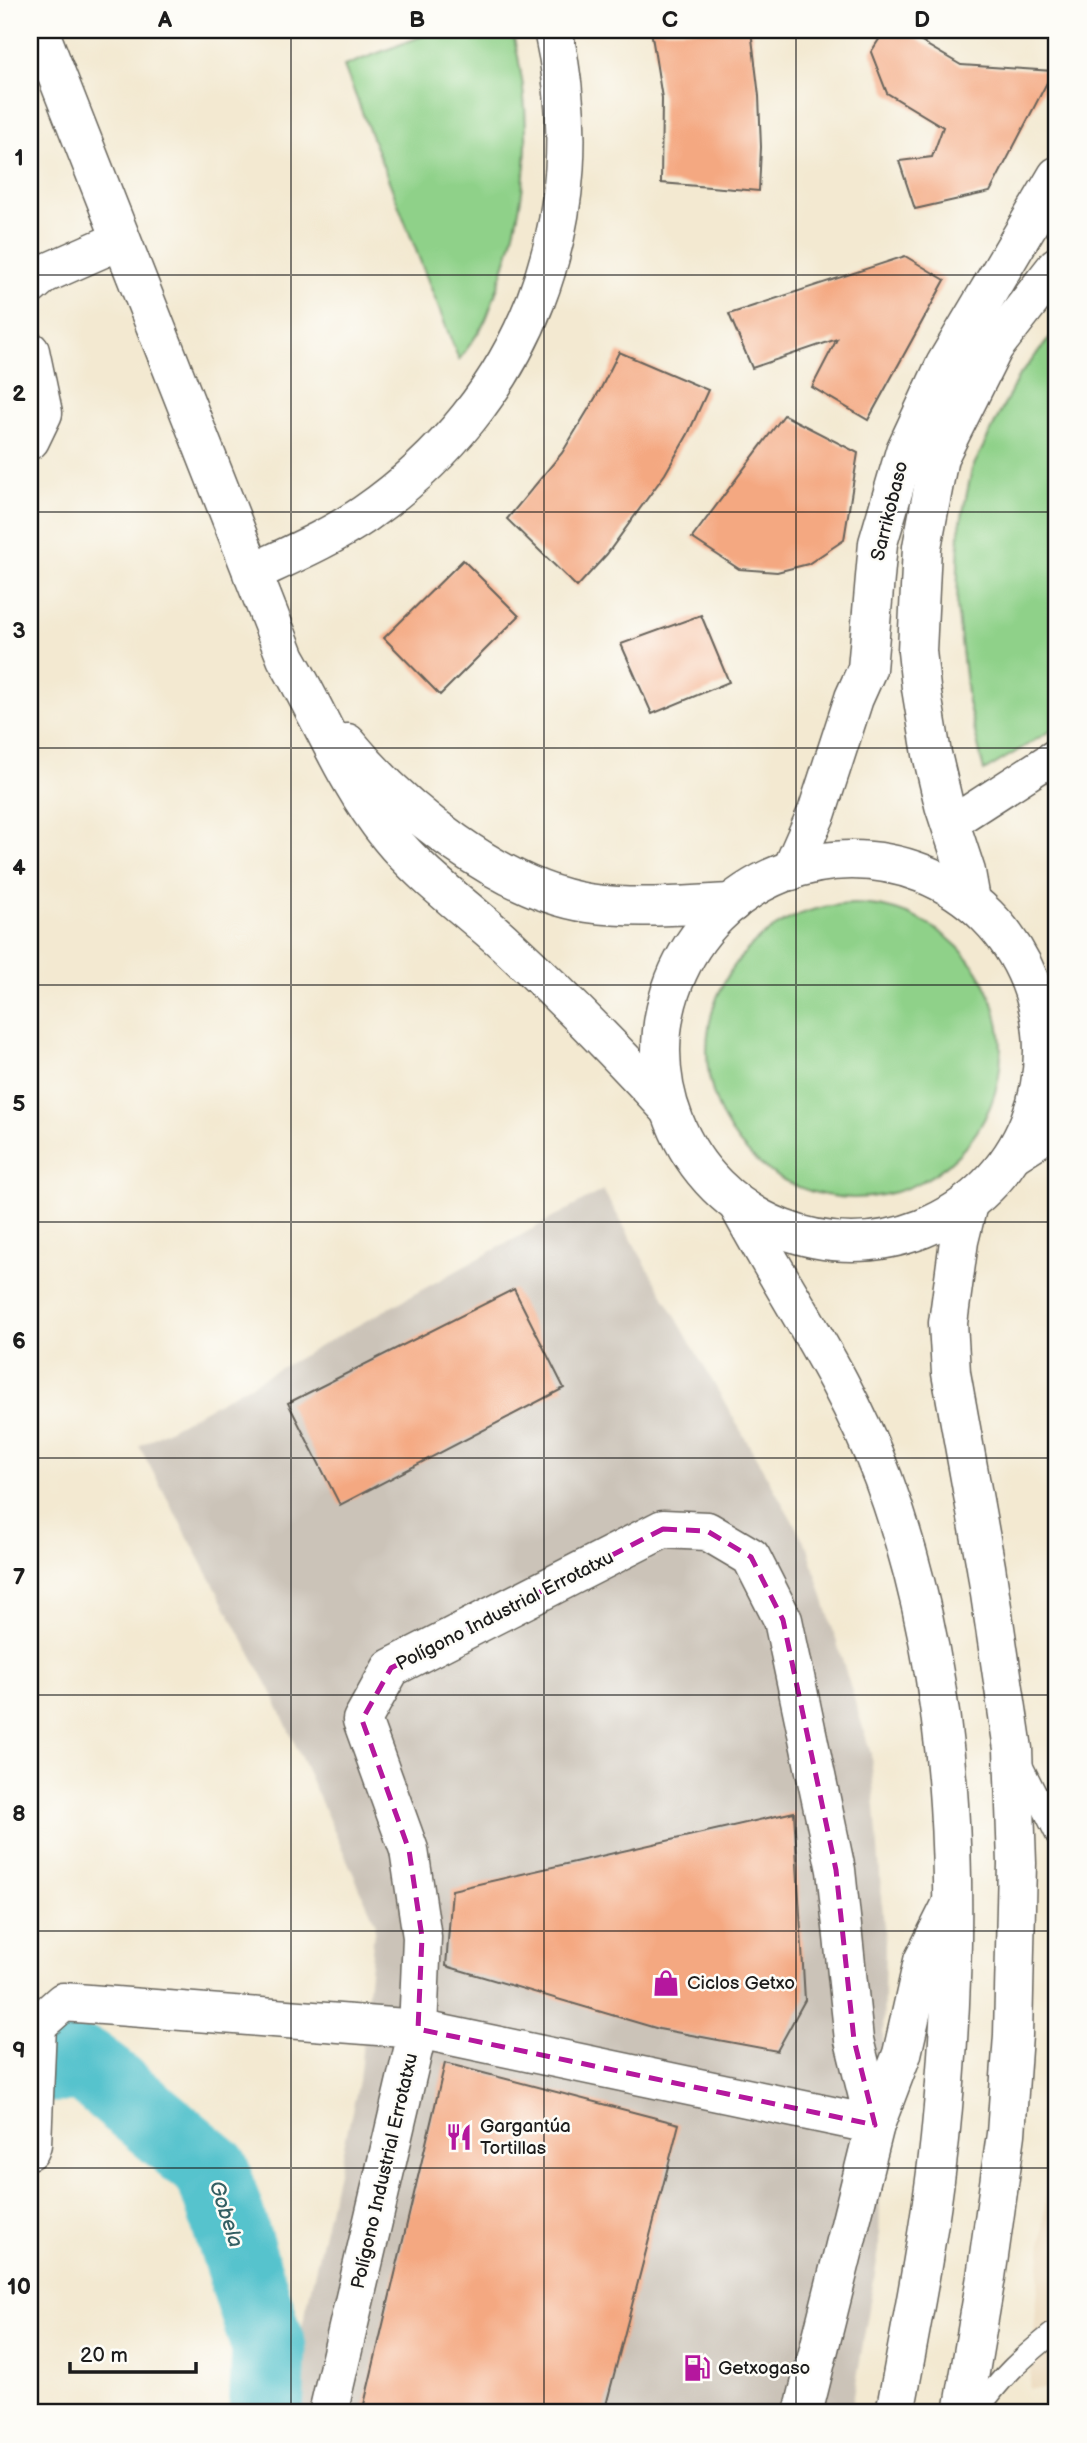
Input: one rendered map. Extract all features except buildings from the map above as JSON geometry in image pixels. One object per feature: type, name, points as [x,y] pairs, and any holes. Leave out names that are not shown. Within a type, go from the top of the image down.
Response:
[{"type":"street","points":[[39,30],[286,658],[310,699],[353,786],[390,838],[414,864],[580,1013],[670,1110]]},
{"type":"street","points":[[252,573],[296,553],[363,515],[405,483],[443,448],[476,408],[505,365],[529,319],[547,270],[559,219],[566,168],[566,116],[561,65],[553,30]]},
{"type":"street","name":"Sarrikobaso","points":[[791,871],[817,812],[854,698],[867,669],[878,543],[905,451],[945,365],[1057,177]]},
{"type":"street","points":[[30,286],[44,274],[121,240]]},
{"type":"street","name":"Sarrikobaso","points":[[971,900],[966,872],[932,754],[917,651],[922,547],[939,457],[994,347],[1057,266]]},
{"type":"street","points":[[30,351],[43,413],[30,440]]},
{"type":"street","points":[[310,699],[362,762],[418,815],[457,845],[510,875],[549,893],[586,903],[622,907],[732,903]]},
{"type":"street","points":[[950,824],[1057,755]]},
{"type":"street","points":[[853,860],[885,863],[935,879],[971,900],[1010,942],[1046,1003],[1041,1081],[1030,1123],[1015,1153],[993,1181],[968,1204],[933,1225],[893,1238],[852,1243],[812,1238],[773,1225],[737,1205],[696,1163],[681,1137],[670,1110],[662,1073],[662,1035],[669,997],[684,962],[705,931],[732,903],[760,884],[791,871],[822,863],[853,860]]},
{"type":"street","points":[[1015,1153],[1057,1126]]},
{"type":"street","points":[[963,2413],[1006,2134],[1013,2035],[1017,1863],[1013,1749],[986,1567],[951,1373],[948,1323],[959,1241],[968,1204]]},
{"type":"street","points":[[737,1205],[844,1390],[883,1478],[921,1602],[932,1653],[945,1752],[953,1872],[948,2038],[939,2141],[919,2281],[895,2413]]},
{"type":"street","name":"Polígono Industrial Errotatxu","points":[[328,2413],[418,2029],[422,1937],[409,1850],[362,1720],[391,1668],[663,1529],[707,1531],[751,1557],[783,1620],[836,1870],[855,2040],[875,2125]]},
{"type":"street","points":[[803,2413],[875,2125],[902,2054],[923,1961],[951,1905]]},
{"type":"street","points":[[30,2150],[37,2025],[62,2002],[418,2029],[875,2125]]},
{"type":"lane","points":[[1013,1749],[1057,1836]]},
{"type":"lane","points":[[976,2413],[995,2386],[1023,2357],[1057,2330]]},
{"type":"highlighted area","points":[[663,1529],[707,1531],[751,1557],[783,1620],[836,1870],[854,2040],[875,2125],[418,2029],[422,1937],[409,1850],[362,1720],[391,1668]]},
{"type":"shaded area","points":[[603,1190],[808,1548],[871,1754],[885,1942],[879,2250],[851,2413],[282,2413],[359,2081],[375,1922],[272,1693],[139,1446]]},
{"type":"shaded area","points":[[1057,2071],[1057,2389],[1029,2389]]},
{"type":"green space","points":[[438,30],[512,30],[524,92],[526,123],[523,183],[511,243],[486,319],[459,360],[344,66]]},
{"type":"green space","points":[[1057,329],[1057,727],[984,771],[968,702],[957,607],[959,531],[972,469],[1018,377]]},
{"type":"green space","points":[[854,904],[883,907],[910,915],[936,929],[958,947],[976,969],[990,995],[998,1022],[1001,1051],[998,1080],[990,1107],[976,1133],[958,1155],[936,1173],[910,1187],[883,1195],[854,1198],[825,1195],[798,1187],[772,1173],[750,1155],[732,1133],[718,1107],[710,1080],[707,1051],[710,1022],[718,995],[732,969],[750,947],[772,929],[798,915],[825,907]]},
{"type":"waterway","name":"Gobela","points":[[48,2065],[86,2065],[212,2170],[269,2348],[266,2413]]},
{"type":"place","name":"Ciclos Getxo","points":[[666,1983]]},
{"type":"place","name":"Gargantúa Tortillas","points":[[459,2137]]},
{"type":"place","name":"Getxogaso","points":[[697,2368]]}]
